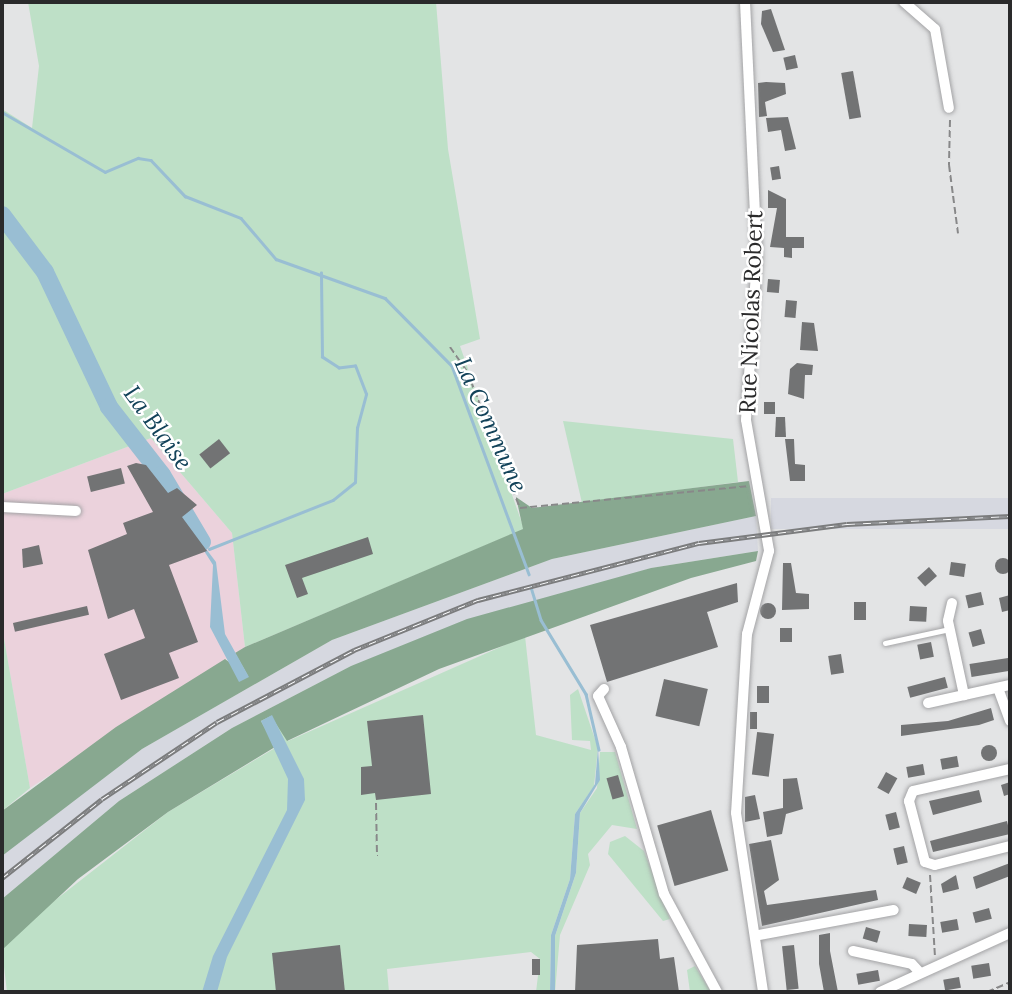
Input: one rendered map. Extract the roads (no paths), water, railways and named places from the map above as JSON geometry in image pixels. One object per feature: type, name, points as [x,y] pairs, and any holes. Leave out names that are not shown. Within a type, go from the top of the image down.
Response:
[{"type":"street","name":"Rue Nicolas Robert","points":[[745,2],[757,258],[746,420],[769,551],[747,634],[736,813],[759,935],[763,992]]},
{"type":"street","points":[[904,2],[935,29],[949,108]]},
{"type":"street","points":[[2,507],[76,511]]},
{"type":"street","points":[[952,603],[950,629],[964,695]]},
{"type":"street","points":[[929,703],[1010,685]]},
{"type":"street","points":[[998,688],[1010,721]]},
{"type":"street","points":[[604,689],[598,696],[621,747],[664,894],[717,992]]},
{"type":"street","points":[[1010,769],[913,792],[909,801],[925,862],[935,865],[1010,846]]},
{"type":"street","points":[[759,935],[894,911]]},
{"type":"street","points":[[880,992],[1010,933]]},
{"type":"street","points":[[853,951],[912,964],[920,973]]},
{"type":"lane","points":[[885,643],[950,629]]},
{"type":"water","points":[[185,521],[216,562],[225,634],[249,677],[239,682],[210,627],[213,565]]},
{"type":"water","points":[[272,715],[304,779],[305,800],[227,957],[217,992],[202,992],[213,956],[287,810],[288,779],[261,721]]},
{"type":"water","points":[[598,748],[600,780],[580,813],[576,873],[555,936],[555,992],[550,992],[551,935],[570,879],[575,814],[595,784]]},
{"type":"waterway","name":"La Commune","points":[[2,112],[105,172],[138,158],[151,160],[185,196],[241,218],[276,259],[385,298],[452,366],[529,574]]},
{"type":"waterway","name":"La Blaise","points":[[2,215],[45,272],[109,407],[162,475],[202,542]]},
{"type":"waterway","points":[[209,549],[333,500],[355,482],[357,428],[366,394],[355,366],[339,368],[322,357],[321,273]]},
{"type":"waterway","points":[[531,587],[541,620],[586,694],[599,750]]},
{"type":"railway","points":[[2,878],[102,799],[217,722],[354,650],[478,600],[699,543],[847,524],[1010,516]]}]
